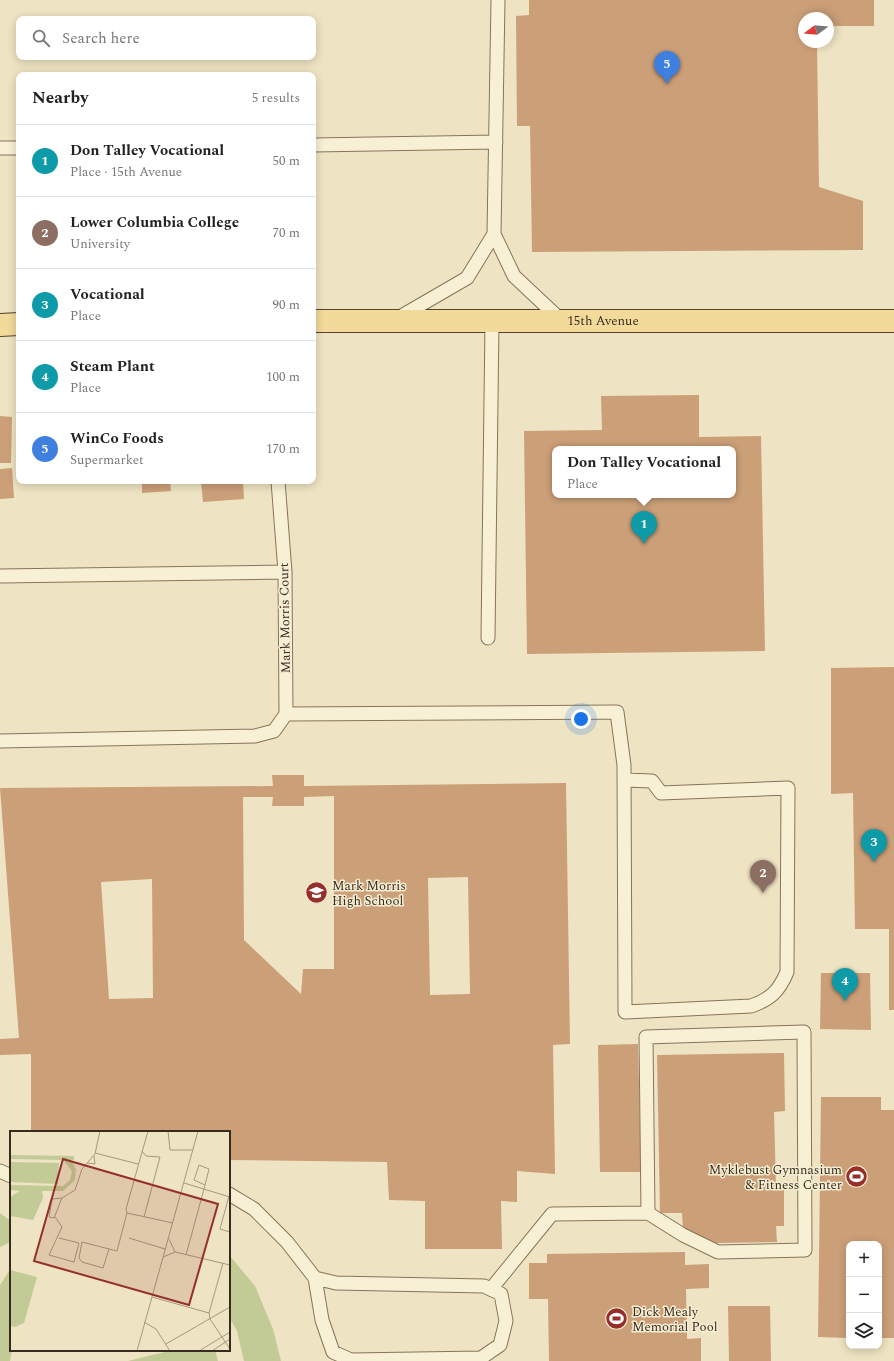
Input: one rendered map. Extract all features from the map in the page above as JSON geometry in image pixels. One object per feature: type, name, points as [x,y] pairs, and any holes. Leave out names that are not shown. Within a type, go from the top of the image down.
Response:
[{"type":"main road","name":"15th Avenue","points":[[316,322],[894,322]]},
{"type":"main road","points":[[0,324],[16,324]]},
{"type":"lane","points":[[498,0],[494,234],[514,276],[563,322]]},
{"type":"lane","points":[[316,145],[496,142]]},
{"type":"lane","points":[[0,148],[16,148]]},
{"type":"lane","points":[[392,321],[467,278],[494,234]]},
{"type":"lane","points":[[488,638],[492,322]]},
{"type":"lane","name":"Mark Morris Court","points":[[278,484],[285,572],[286,714]]},
{"type":"lane","points":[[0,576],[285,572]]},
{"type":"lane","points":[[0,741],[255,736],[274,731],[286,714],[617,712],[624,765],[624,780],[625,1012],[751,1006],[764,1002],[774,994],[782,984],[787,972],[788,788],[661,793],[652,781],[624,780]]},
{"type":"lane","points":[[491,1289],[552,1214],[648,1213],[683,1235],[718,1252],[805,1250],[804,1032],[646,1036],[648,1213]]},
{"type":"lane","points":[[0,1171],[10,1176]]},
{"type":"lane","points":[[230,1195],[254,1209],[287,1242],[315,1278],[322,1320],[333,1352],[351,1360],[481,1358],[500,1345],[506,1321],[501,1294],[484,1286],[336,1283],[315,1278]]},
{"type":"green space","points":[[0,1213],[10,1220],[10,1242],[0,1247]]},
{"type":"green space","points":[[230,1256],[255,1286],[273,1329],[281,1361],[244,1361],[237,1331],[230,1319]]},
{"type":"green space","points":[[10,1270],[10,1351],[12,1351],[10,1361],[0,1361],[0,1285]]},
{"type":"green space","points":[[169,1351],[215,1351],[218,1361],[128,1361]]},
{"type":"building","points":[[529,0],[874,0],[874,26],[834,26],[834,12],[798,12],[798,48],[817,48],[819,187],[863,201],[863,250],[532,252],[530,126],[517,126],[516,16],[529,15]]},
{"type":"building","points":[[699,395],[699,437],[761,436],[765,651],[527,654],[524,431],[602,430],[601,396]]},
{"type":"building","points":[[0,416],[12,417],[11,463],[0,463]]},
{"type":"building","points":[[12,468],[14,498],[0,499],[0,469]]},
{"type":"building","points":[[142,484],[170,484],[171,491],[142,493]]},
{"type":"building","points":[[201,484],[243,484],[244,499],[203,502]]},
{"type":"building","points":[[894,667],[894,1010],[889,1010],[889,929],[855,929],[853,793],[831,794],[831,668]]},
{"type":"building","points":[[272,775],[304,775],[304,786],[566,783],[570,1044],[553,1045],[555,1174],[517,1171],[517,1202],[501,1201],[502,1249],[425,1249],[425,1201],[389,1200],[387,1162],[230,1160],[230,1131],[31,1131],[31,1054],[0,1055],[0,1039],[19,1038],[0,788],[273,786]],"holes":[[[334,796],[334,969],[303,969],[301,994],[244,940],[243,797],[273,797],[272,806],[304,806],[304,797]],[[468,877],[470,994],[430,995],[428,878]],[[152,879],[153,998],[109,999],[101,882]]]},
{"type":"building","points":[[821,973],[870,973],[871,1030],[820,1029]]},
{"type":"building","points":[[638,1044],[641,1172],[600,1172],[598,1045]]},
{"type":"building","points":[[784,1053],[785,1111],[774,1112],[776,1189],[784,1189],[784,1226],[776,1226],[777,1242],[715,1243],[683,1229],[682,1213],[660,1213],[657,1055]]},
{"type":"building","name":"Myklebust Gymnasium & Fitness Center","points":[[821,1097],[881,1097],[881,1110],[894,1110],[894,1338],[882,1338],[882,1241],[846,1241],[846,1338],[818,1337]]},
{"type":"building","name":"Dick Mealy Memorial Pool","points":[[685,1252],[685,1265],[709,1264],[709,1288],[686,1289],[687,1339],[701,1338],[701,1361],[549,1361],[548,1299],[529,1299],[529,1263],[547,1263],[547,1254]]},
{"type":"building","points":[[728,1306],[770,1306],[771,1361],[729,1361]]},
{"type":"place","name":"WinCo Foods","points":[[667,84]]},
{"type":"place","name":"Don Talley Vocational","points":[[644,544]]},
{"type":"place","name":"Vocational","points":[[874,862]]},
{"type":"place","name":"Mark Morris High School","points":[[316,893]]},
{"type":"place","name":"Lower Columbia College","points":[[763,893]]},
{"type":"place","name":"Steam Plant","points":[[845,1001]]},
{"type":"place","name":"Myklebust Gymnasium & Fitness Center","points":[[857,1177]]},
{"type":"place","name":"Dick Mealy Memorial Pool","points":[[617,1319]]}]
